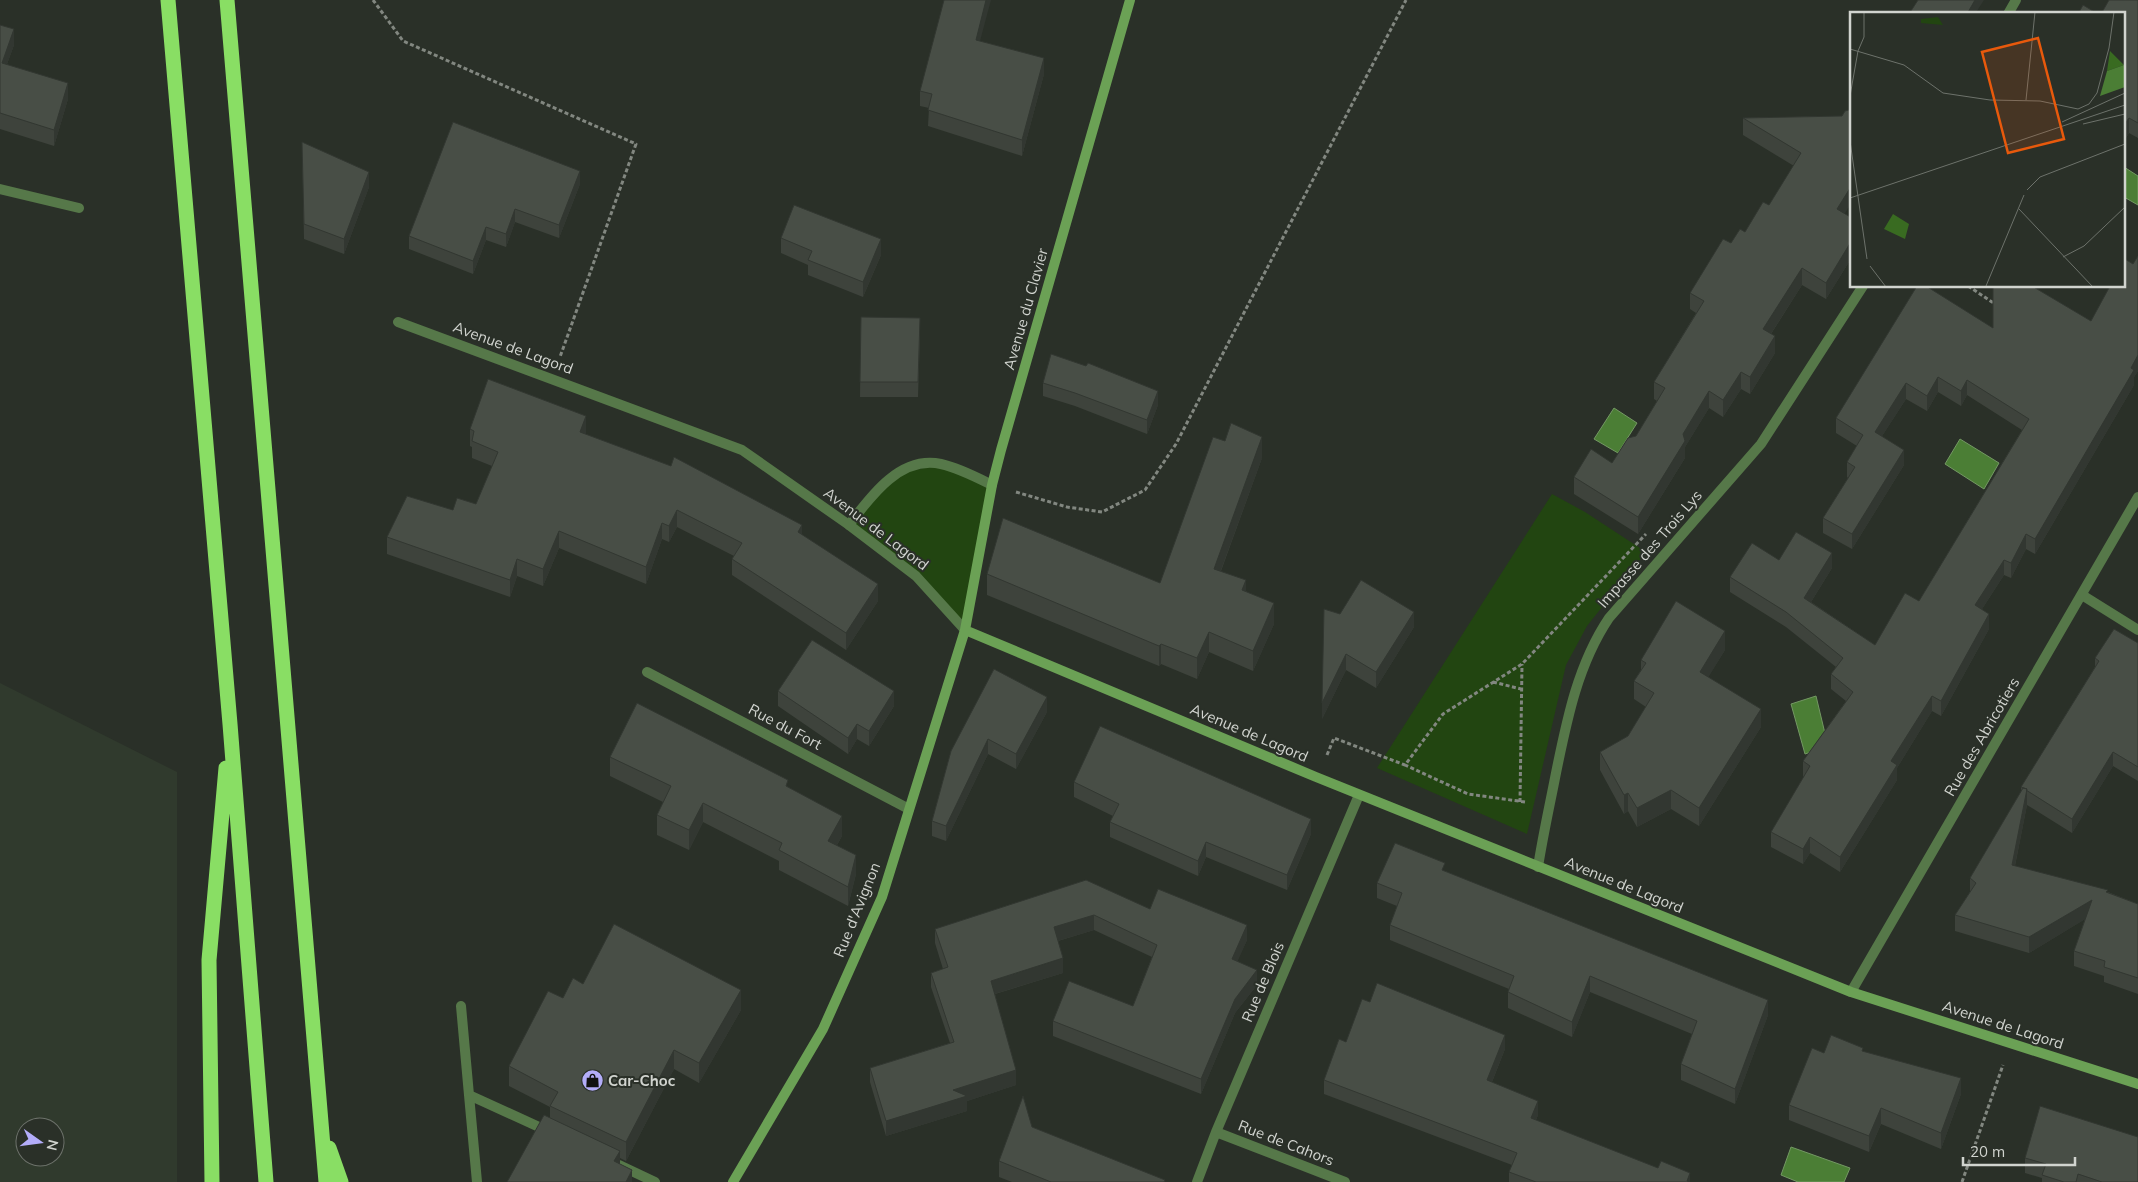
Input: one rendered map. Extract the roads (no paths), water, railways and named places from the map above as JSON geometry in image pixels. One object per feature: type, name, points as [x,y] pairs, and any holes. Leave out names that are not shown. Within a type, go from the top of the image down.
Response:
[{"type":"highway","points":[[168,0],[230,724],[266,1182]]},
{"type":"highway","points":[[226,0],[326,1182]]},
{"type":"highway","points":[[212,1182],[209,960],[230,724]]},
{"type":"highway","points":[[322,1128],[341,1182]]},
{"type":"street","name":"Avenue du Clavier","points":[[965,630],[992,485],[1130,0]]},
{"type":"street","points":[[2009,12],[2016,0]]},
{"type":"street","points":[[0,189],[79,208]]},
{"type":"street","name":"Impasse des Trois Lys","points":[[1538,867],[1566,725],[1585,660],[1597,636],[1615,611],[1762,444],[1862,288]]},
{"type":"street","name":"Avenue de Lagord","points":[[398,322],[742,450],[849,525],[916,576],[965,630],[1359,795],[1851,992],[2138,1084]]},
{"type":"street","points":[[849,525],[874,492],[894,475],[917,465],[940,464],[968,473],[992,485]]},
{"type":"street","name":"Rue des Abricotiers","points":[[1851,992],[2138,497]]},
{"type":"street","points":[[2082,595],[2138,630]]},
{"type":"street","name":"Rue d'Avignon","points":[[733,1182],[823,1029],[882,897],[965,630]]},
{"type":"street","name":"Rue du Fort","points":[[647,672],[909,809]]},
{"type":"street","name":"Rue de Blois","points":[[1198,1182],[1216,1132],[1359,795]]},
{"type":"street","points":[[461,1006],[477,1182]]},
{"type":"street","points":[[469,1095],[556,1135]]},
{"type":"street","name":"Rue de Cahors","points":[[1216,1132],[1344,1182]]},
{"type":"street","points":[[610,1161],[655,1182]]},
{"type":"place","name":"Car-Choc","points":[[592,1081]]}]
